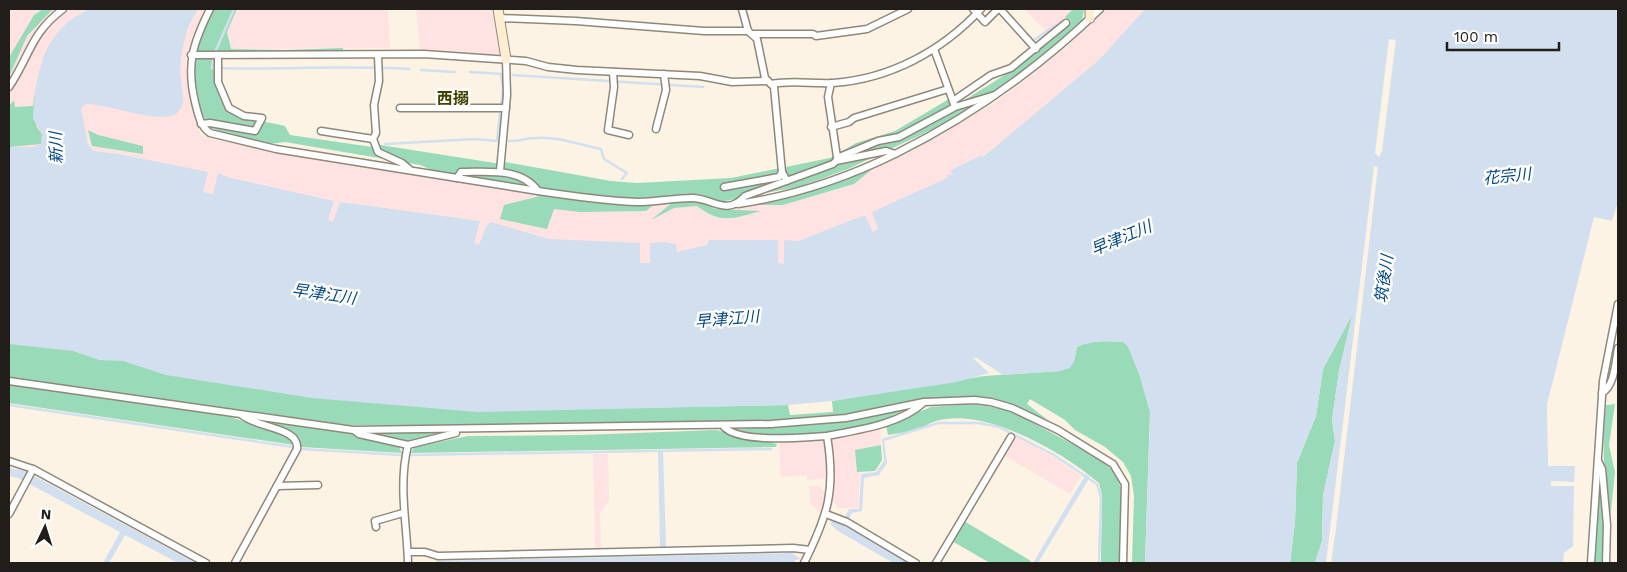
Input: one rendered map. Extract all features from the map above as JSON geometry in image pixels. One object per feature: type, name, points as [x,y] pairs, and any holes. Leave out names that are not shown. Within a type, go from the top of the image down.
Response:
[{"type":"street","points":[[9,87],[34,37],[46,22],[63,9]]},
{"type":"street","points":[[210,9],[198,34],[191,55],[192,90],[201,124],[210,133],[245,142],[598,200],[638,202],[693,198],[715,205],[738,204],[800,191],[854,172],[895,154],[961,119],[999,94],[1061,46],[1090,13],[1100,9]]},
{"type":"street","points":[[724,187],[780,178],[782,172],[776,93],[761,65],[742,9]]},
{"type":"street","points":[[500,171],[506,108],[506,59],[499,13],[704,31],[813,34],[816,36],[868,29],[908,9]]},
{"type":"street","points":[[191,55],[424,54],[526,61],[548,67],[613,78],[664,74],[700,76],[732,82],[770,83],[792,80],[831,83],[861,80],[884,74],[934,49],[966,25],[977,10],[985,22],[999,9],[1036,49]]},
{"type":"street","points":[[738,204],[745,196],[833,164],[837,159],[878,141],[899,138],[954,104],[991,75],[1011,68],[1066,23]]},
{"type":"street","points":[[934,49],[954,104]]},
{"type":"street","points":[[378,54],[374,105],[376,133],[373,140],[378,152],[402,163],[410,169]]},
{"type":"street","points":[[201,124],[210,123],[255,131],[262,118],[239,114],[228,108],[218,82],[216,68],[218,56]]},
{"type":"street","points":[[656,129],[666,90],[664,74]]},
{"type":"street","points":[[613,78],[608,130],[630,135]]},
{"type":"street","points":[[831,83],[828,98],[837,159]]},
{"type":"street","points":[[831,127],[948,89]]},
{"type":"street","points":[[954,104],[999,94]]},
{"type":"street","points":[[400,108],[506,108]]},
{"type":"street","points":[[321,131],[373,140]]},
{"type":"street","points":[[837,159],[886,151],[895,154]]},
{"type":"street","points":[[457,178],[461,172],[500,171],[532,183],[538,191]]},
{"type":"street","points":[[782,172],[787,181]]},
{"type":"street","points":[[1591,563],[1602,393],[1618,304]]},
{"type":"street","points":[[1602,393],[1608,389],[1612,381],[1618,348]]},
{"type":"street","points":[[9,381],[354,430],[724,426],[814,422],[924,402],[975,400],[1012,408],[1058,430],[1113,464],[1125,484],[1123,563]]},
{"type":"street","points":[[724,426],[733,433],[776,439],[827,436],[876,426],[917,409],[924,402]]},
{"type":"street","points":[[235,563],[297,449],[298,443],[295,437],[289,433],[249,421],[242,415]]},
{"type":"street","points":[[354,430],[359,434],[408,445],[465,430]]},
{"type":"street","points":[[804,563],[829,515],[827,436]]},
{"type":"street","points":[[936,563],[1011,437]]},
{"type":"street","points":[[408,445],[404,464],[403,513],[408,563]]},
{"type":"street","points":[[1597,459],[1602,469],[1608,525],[1606,563]]},
{"type":"street","points":[[9,461],[33,469],[206,563]]},
{"type":"street","points":[[9,514],[33,469]]},
{"type":"street","points":[[277,486],[318,485]]},
{"type":"street","points":[[376,527],[375,521],[403,513]]},
{"type":"street","points":[[829,515],[847,522],[916,563]]},
{"type":"street","points":[[408,552],[425,552],[438,556],[783,548],[810,550]]},
{"type":"shaded area","points":[[9,9],[204,9],[192,37],[186,58],[186,75],[190,100],[201,136],[274,152],[596,203],[637,205],[697,200],[715,209],[727,210],[793,197],[875,167],[914,149],[993,104],[1063,50],[1105,9],[1367,9],[939,285],[9,241]]},
{"type":"shaded area","points":[[237,9],[388,9],[390,48],[231,49],[227,32]]},
{"type":"shaded area","points":[[416,9],[493,9],[501,55],[420,51]]},
{"type":"shaded area","points":[[1024,9],[1073,9],[1066,17],[1072,21],[1052,37]]},
{"type":"shaded area","points":[[880,427],[881,445],[855,450],[858,472],[860,472],[858,508],[838,508],[832,499],[833,475],[829,440],[848,432]]},
{"type":"shaded area","points":[[1014,436],[1054,457],[1081,476],[1070,494],[1003,455]]},
{"type":"shaded area","points":[[825,440],[828,478],[807,480],[806,475],[781,477],[779,442]]},
{"type":"shaded area","points":[[593,454],[608,454],[609,500],[600,513],[601,549],[595,549]]},
{"type":"shaded area","points":[[809,486],[819,486],[827,494],[821,514],[810,503]]},
{"type":"green space","points":[[43,9],[53,9],[27,36],[9,77],[9,59],[11,54],[34,15]]},
{"type":"green space","points":[[90,9],[36,126],[42,134],[41,144],[9,147],[9,106],[14,100],[15,107],[33,106],[43,61],[54,38],[63,28]]},
{"type":"green space","points":[[214,9],[237,9],[227,32],[231,49],[343,48],[343,53],[217,54],[215,78],[217,88],[224,105],[236,115],[285,126],[290,135],[372,147],[380,145],[495,163],[505,162],[611,181],[637,183],[731,178],[830,158],[856,143],[895,131],[949,99],[953,112],[963,107],[963,101],[1016,68],[1071,21],[1065,17],[1073,9],[1084,9],[1082,21],[1046,54],[1003,86],[946,123],[848,169],[802,186],[720,202],[694,194],[636,198],[599,196],[434,171],[420,165],[285,142],[270,144],[230,135],[209,127],[201,111],[194,72],[198,44]]},
{"type":"green space","points":[[88,130],[98,135],[143,146],[143,154],[92,146]]},
{"type":"green space","points":[[875,167],[854,184],[783,205],[751,205],[793,197]]},
{"type":"green space","points":[[544,195],[596,203],[655,204],[646,211],[580,212],[554,209],[547,229],[500,219],[504,205]]},
{"type":"green space","points":[[697,200],[715,209],[761,211],[735,218],[721,218],[697,206],[674,208],[651,220],[673,202]]},
{"type":"green space","points":[[1353,313],[1339,371],[1332,420],[1335,441],[1323,495],[1322,541],[1315,563],[1290,563],[1295,522],[1297,463],[1316,416],[1323,369]]},
{"type":"green space","points":[[9,335],[629,408],[788,405],[790,415],[833,412],[832,401],[984,376],[1060,371],[1074,361],[1077,347],[1094,342],[1123,342],[1128,346],[1140,376],[1150,412],[1145,563],[1132,563],[1134,496],[1131,476],[1123,462],[1105,447],[1075,430],[1065,420],[1030,399],[1027,404],[1049,421],[1009,403],[988,397],[962,396],[924,400],[833,416],[775,421],[483,427],[347,425],[9,378]]},
{"type":"green space","points":[[9,384],[226,415],[277,432],[293,440],[294,445],[9,403]]},
{"type":"green space","points":[[971,404],[1007,409],[1102,460],[1117,475],[1123,497],[1120,563],[1101,563],[1102,496],[1099,483],[1045,446],[1000,426],[977,420],[956,418],[936,421],[915,430],[888,435],[886,425],[931,407]]},
{"type":"green space","points":[[1615,404],[1609,445],[1615,472],[1610,520],[1605,477],[1604,434],[1606,405]]},
{"type":"green space","points":[[909,408],[873,425],[815,433],[771,436],[733,429],[815,425]]},
{"type":"green space","points":[[257,421],[351,433],[399,447],[402,453],[301,447],[300,438],[292,432]]},
{"type":"green space","points":[[716,430],[777,444],[776,447],[411,453],[414,447],[468,436],[581,435]]},
{"type":"green space","points":[[368,433],[446,433],[409,441]]},
{"type":"green space","points":[[881,445],[882,460],[875,471],[857,472],[855,450]]},
{"type":"green space","points":[[1599,484],[1605,530],[1602,563],[1593,563]]},
{"type":"green space","points":[[964,521],[1031,561],[1029,563],[990,563],[952,541]]},
{"type":"water","points":[[90,9],[198,9],[188,27],[182,50],[180,71],[183,98],[182,107],[175,115],[165,117],[143,115],[86,104],[81,108],[88,145],[94,151],[119,154],[208,172],[203,192],[213,194],[218,173],[231,178],[334,201],[328,220],[333,222],[340,202],[480,221],[474,243],[479,245],[486,227],[491,222],[549,239],[640,243],[640,263],[650,263],[650,243],[676,244],[677,252],[707,245],[709,240],[778,240],[778,263],[784,264],[784,240],[798,241],[865,215],[873,232],[878,229],[872,212],[947,178],[947,175],[952,175],[951,170],[982,155],[983,157],[1099,60],[1145,9],[1618,9],[1618,201],[1612,221],[1594,218],[1547,405],[1549,466],[1575,466],[1574,482],[1551,481],[1551,486],[1574,486],[1573,546],[1564,553],[1563,563],[1315,563],[1322,541],[1323,495],[1335,441],[1332,420],[1339,371],[1352,315],[1323,369],[1316,416],[1297,463],[1295,522],[1290,563],[1145,563],[1150,412],[1140,376],[1128,346],[1123,342],[1094,342],[1077,347],[1074,361],[1070,368],[1060,371],[1003,375],[977,358],[973,358],[989,373],[957,382],[832,401],[788,405],[477,412],[312,398],[166,375],[123,361],[99,360],[73,351],[9,344],[9,147],[34,147],[41,144],[42,134],[33,119],[35,93],[45,55],[51,43],[67,23]]},
{"type":"water","points":[[884,439],[887,463],[879,475],[864,478],[862,511],[852,513],[849,519],[845,517],[849,509],[859,509],[861,474],[876,472],[884,461],[882,440]]},
{"type":"water","points":[[663,450],[666,547],[660,547],[658,451]]},
{"type":"water","points":[[9,468],[25,471],[196,563],[178,563],[125,535],[109,563],[103,563],[120,532],[18,478],[9,476]]},
{"type":"water","points":[[1086,474],[1090,477],[1038,563],[1033,563]]},
{"type":"water","points":[[832,521],[843,524],[909,563],[893,563],[838,531],[830,524]]},
{"type":"water","points":[[792,553],[801,559],[795,560],[795,562],[432,563],[437,561]]},
{"type":"pier","points":[[1389,39],[1396,40],[1382,151],[1379,157],[1375,153]]},
{"type":"pier","points":[[1374,166],[1378,167],[1336,528],[1331,563],[1326,563]]},
{"type":"pier","points":[[1594,217],[1612,221],[1612,224],[1596,220],[1550,406],[1551,464],[1574,464],[1575,466],[1548,466],[1547,405]]},
{"type":"waterway","points":[[216,50],[234,9]]},
{"type":"waterway","points":[[1034,40],[1056,25]]},
{"type":"waterway","points":[[213,61],[212,68],[360,67],[409,69]]},
{"type":"waterway","points":[[421,70],[455,72]]},
{"type":"waterway","points":[[470,72],[503,74]]},
{"type":"waterway","points":[[501,74],[503,89],[501,105]]},
{"type":"waterway","points":[[513,75],[703,87]]},
{"type":"waterway","points":[[499,141],[497,141],[500,111]]},
{"type":"waterway","points":[[509,141],[552,138],[601,149],[604,159],[627,173],[622,179]]},
{"type":"waterway","points":[[385,144],[475,139],[497,141]]},
{"type":"waterway","points":[[9,405],[293,447]]},
{"type":"waterway","points":[[883,440],[938,423],[979,423],[999,427],[1054,455],[1097,484],[1101,498],[1099,563]]},
{"type":"waterway","points":[[301,449],[401,455]]},
{"type":"waterway","points":[[411,455],[771,449]]},
{"type":"district","name":"西搦","points":[[453,98]]},
{"type":"water label","name":"新川","points":[[56,148]]},
{"type":"water label","name":"花宗川","points":[[1507,176]]},
{"type":"water label","name":"早津江川","points":[[1121,238]]},
{"type":"water label","name":"筑後川","points":[[1384,279]]},
{"type":"water label","name":"早津江川","points":[[324,294]]},
{"type":"water label","name":"早津江川","points":[[727,319]]}]
